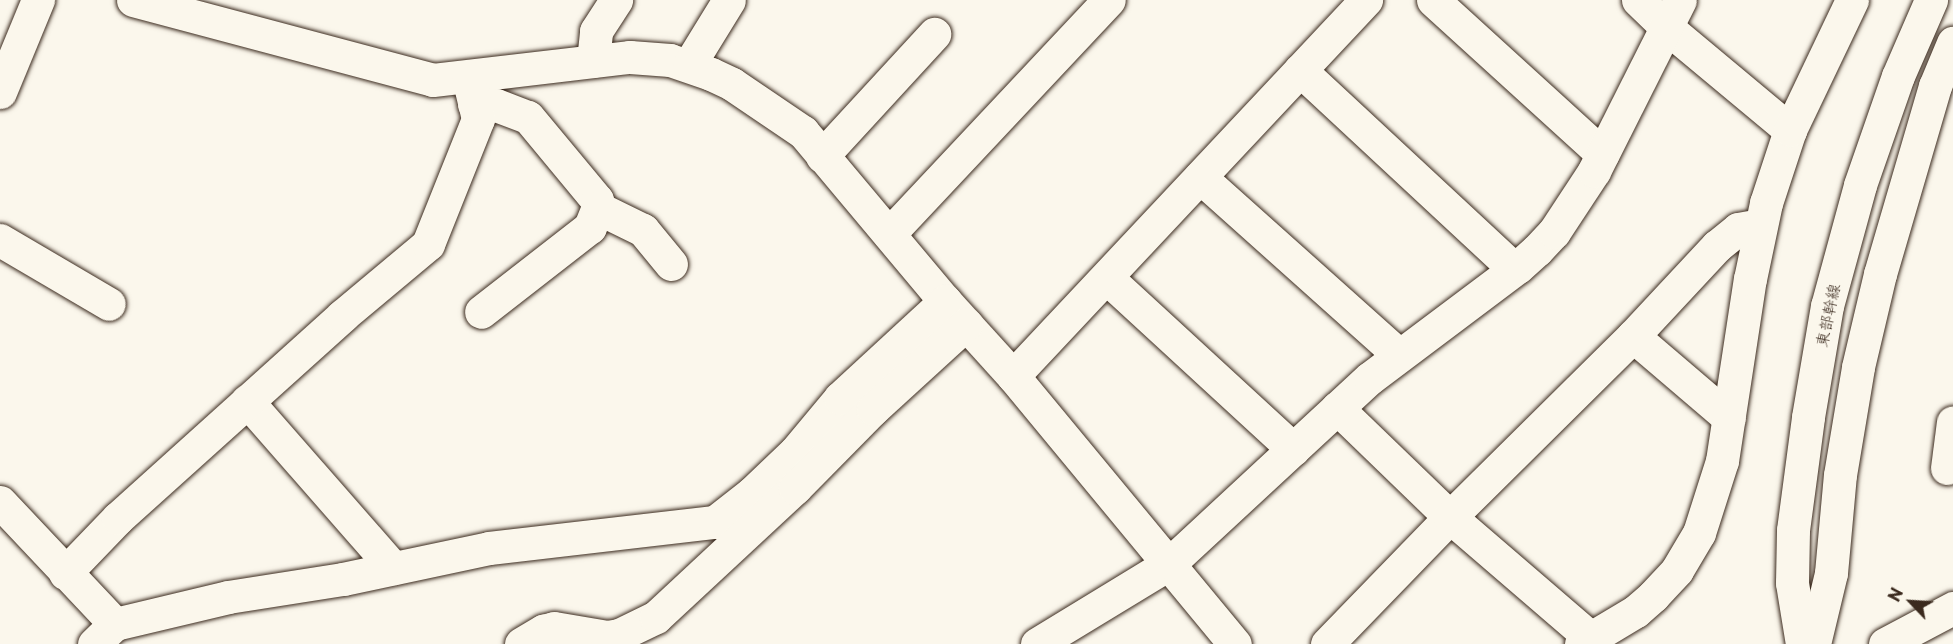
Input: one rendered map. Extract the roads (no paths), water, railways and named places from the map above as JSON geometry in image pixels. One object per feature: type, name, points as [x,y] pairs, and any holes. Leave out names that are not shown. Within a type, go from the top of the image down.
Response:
[{"type":"street","points":[[0,92],[38,0]]},
{"type":"street","points":[[133,0],[471,90],[496,105],[528,117],[597,200],[598,208],[590,226],[481,312]]},
{"type":"street","points":[[593,61],[596,31],[616,0]]},
{"type":"street","points":[[689,65],[729,0]]},
{"type":"street","points":[[888,234],[1109,0]]},
{"type":"street","points":[[1013,376],[1366,0]]},
{"type":"street","points":[[1433,0],[1602,154]]},
{"type":"street","points":[[1638,0],[1673,13],[1790,130]]},
{"type":"street","points":[[1337,408],[1450,517],[1587,641],[1644,603],[1667,582],[1686,557],[1711,502],[1722,461],[1750,279],[1761,225],[1790,130],[1852,0]]},
{"type":"street","name":"東部幹線","points":[[1802,644],[1792,583],[1793,530],[1808,417],[1827,306],[1860,185],[1898,76],[1931,0]]},
{"type":"street","points":[[1037,644],[1170,563],[1337,408],[1400,355],[1514,269],[1554,232],[1583,189],[1673,13]]},
{"type":"street","points":[[822,156],[934,34]]},
{"type":"street","points":[[1814,644],[1831,573],[1840,475],[1858,367],[1880,274],[1935,86],[1953,43]]},
{"type":"street","points":[[471,90],[593,61],[642,57],[689,65],[732,84],[772,109],[803,132],[888,234],[1013,376],[1235,644]]},
{"type":"street","points":[[1300,70],[1514,269]]},
{"type":"street","points":[[65,573],[118,518],[247,401],[342,316],[428,244],[478,118],[471,90]]},
{"type":"street","points":[[1200,177],[1400,355]]},
{"type":"street","points":[[598,208],[643,230],[671,264]]},
{"type":"street","points":[[1327,644],[1450,517],[1633,336],[1731,233],[1747,226],[1761,225]]},
{"type":"street","points":[[0,240],[109,304]]},
{"type":"street","points":[[1107,278],[1293,449]]},
{"type":"street","points":[[0,502],[65,573],[104,634],[228,597],[309,586],[489,548],[715,522],[759,486],[795,452],[840,398],[956,313]]},
{"type":"street","points":[[521,644],[543,631],[554,628],[607,637],[619,635],[656,617],[795,488],[873,409],[956,313]]},
{"type":"street","points":[[1633,336],[1729,418]]},
{"type":"street","points":[[247,401],[393,568]]},
{"type":"street","points":[[1947,468],[1953,422]]},
{"type":"street","points":[[1885,644],[1953,608]]}]
